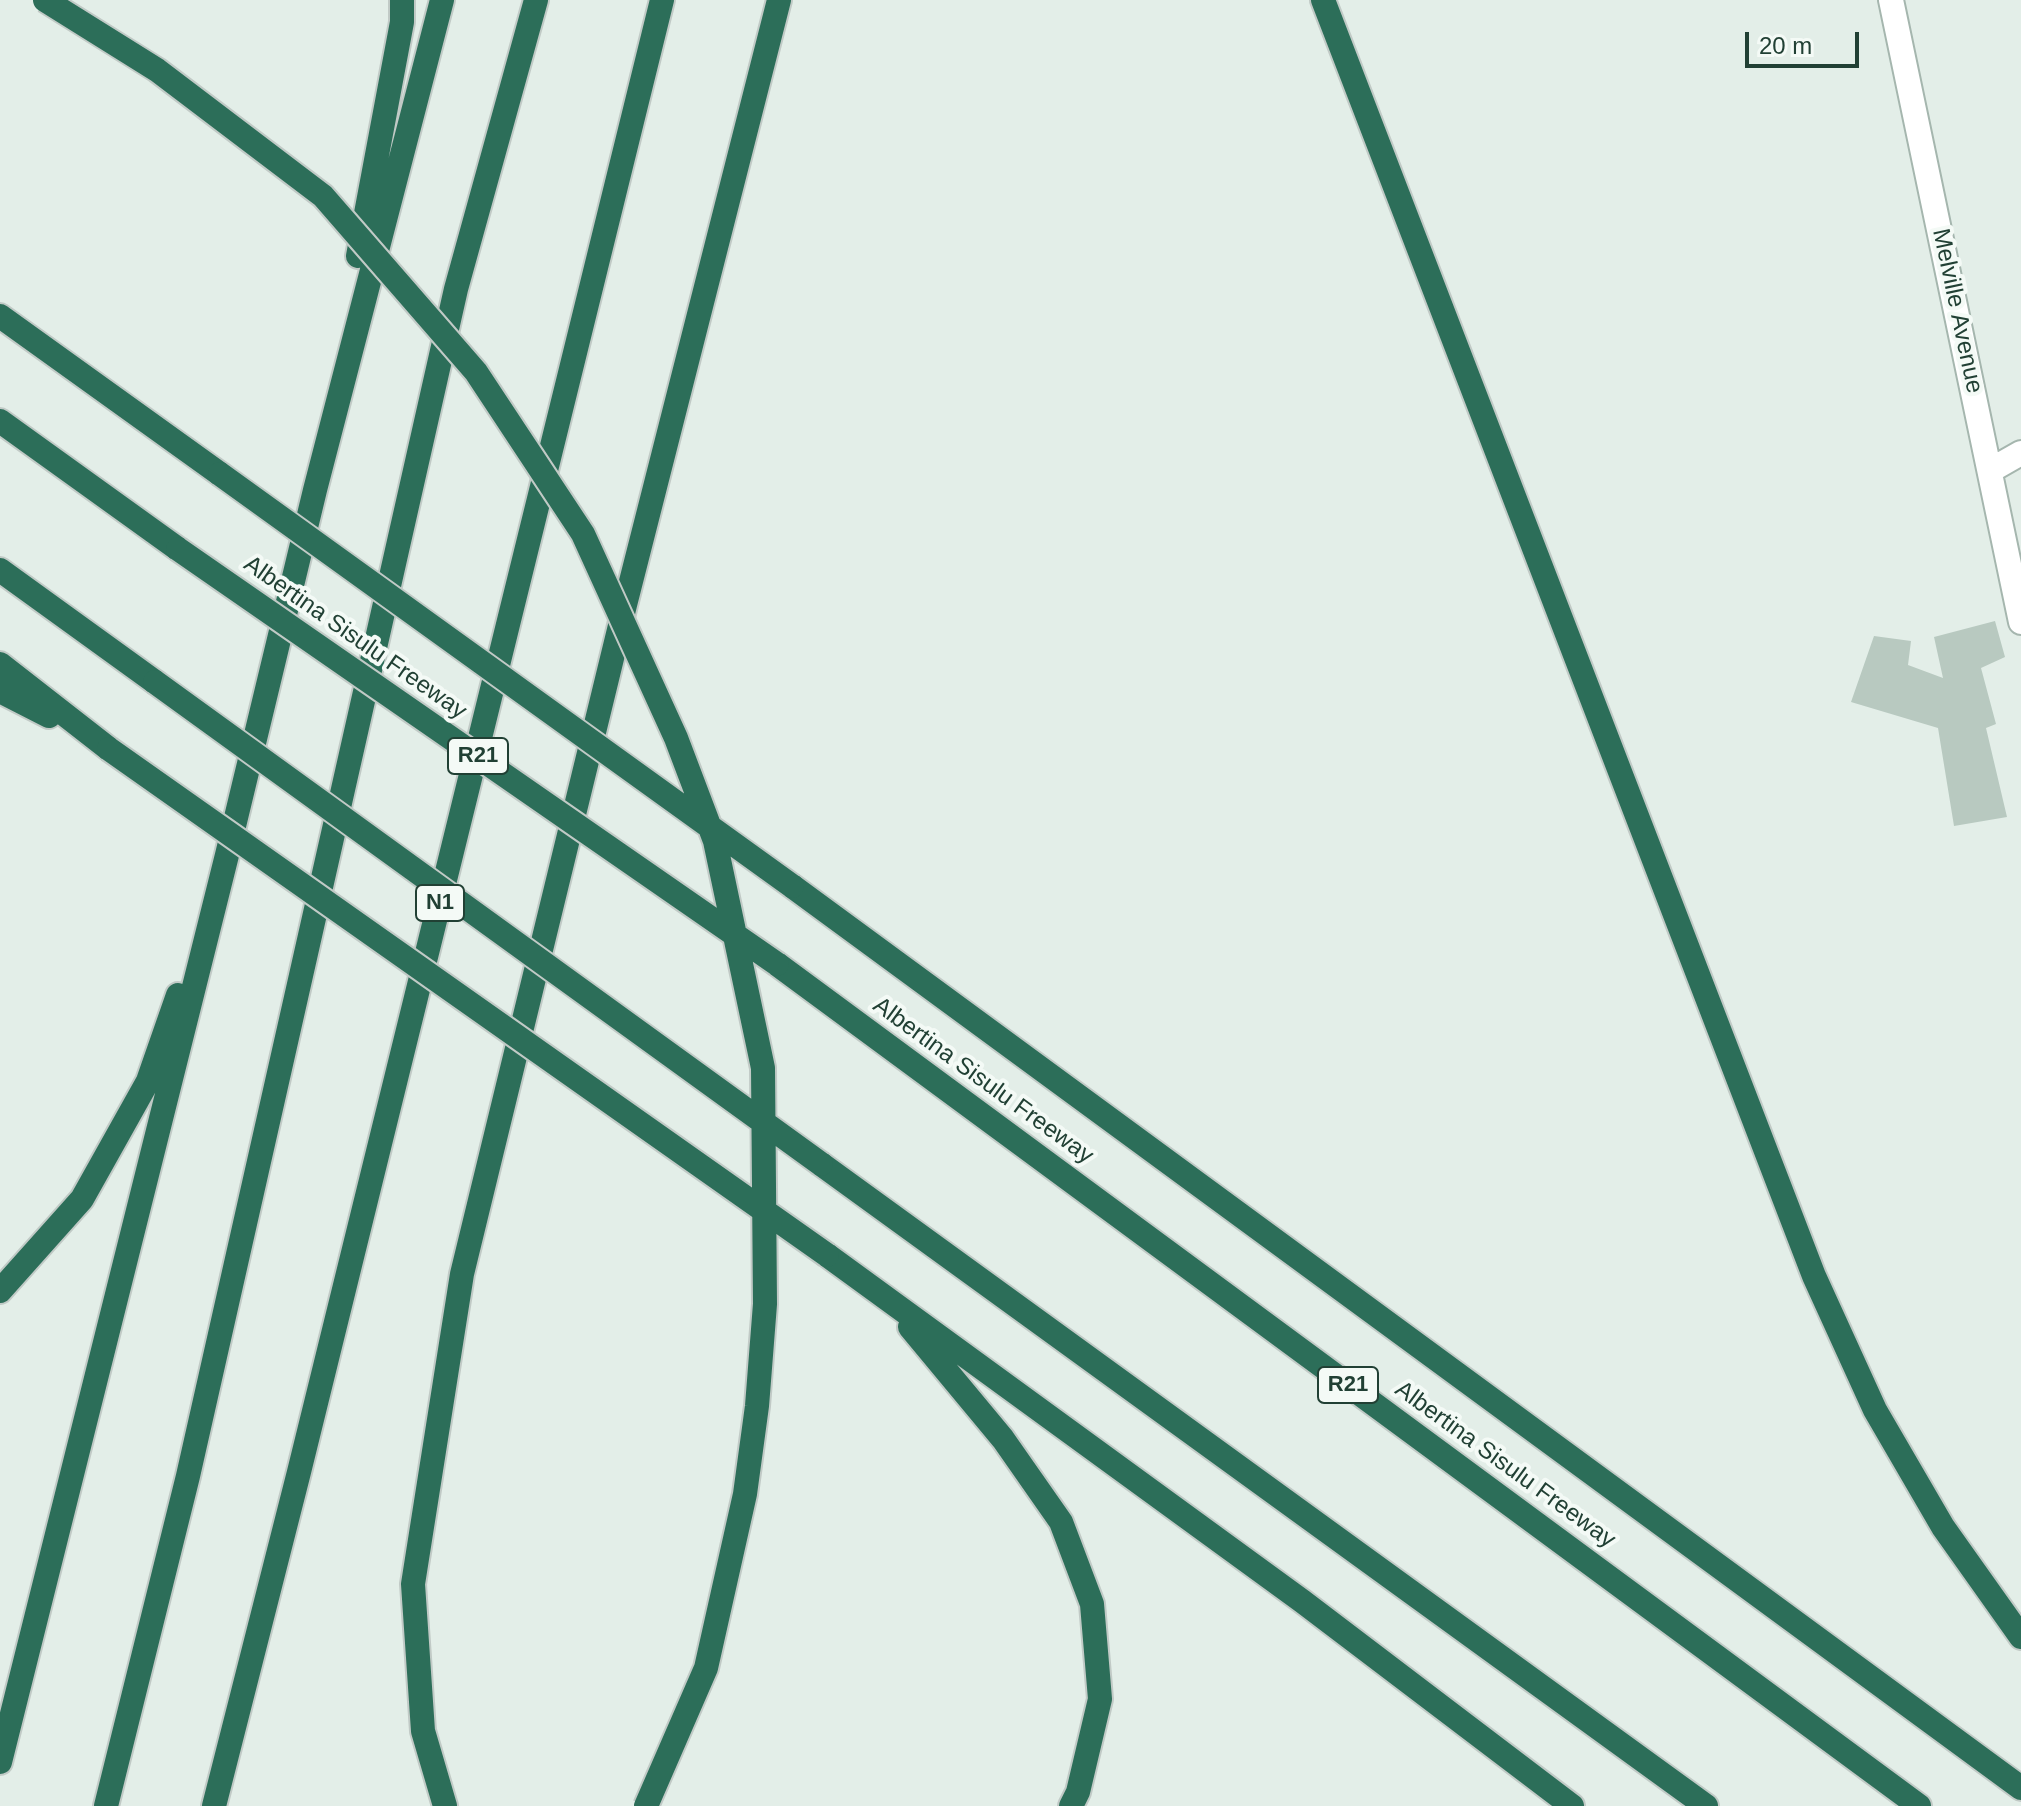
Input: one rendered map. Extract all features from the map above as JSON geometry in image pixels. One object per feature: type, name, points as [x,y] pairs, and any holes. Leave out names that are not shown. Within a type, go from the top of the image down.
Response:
[{"type":"highway","points":[[45,0],[157,70],[323,196],[476,372],[583,534],[676,738],[715,841],[763,1068],[764,1319],[757,1406],[745,1494],[706,1668],[646,1806]]},
{"type":"highway","points":[[315,490],[402,22],[402,0]]},
{"type":"highway","points":[[0,1762],[315,490],[442,0]]},
{"type":"highway","points":[[106,1806],[191,1460],[456,289],[536,0]]},
{"type":"highway","name":"N1","points":[[214,1806],[662,0]]},
{"type":"highway","points":[[445,1806],[423,1731],[413,1584],[462,1274],[621,621],[779,0]]},
{"type":"highway","points":[[1323,0],[1814,1276],[1875,1410],[1943,1527],[2021,1637]]},
{"type":"highway","points":[[0,316],[792,886],[2021,1788]]},
{"type":"highway","name":"Albertina Sisulu Freeway","points":[[0,421],[178,549],[777,964],[1919,1806]]},
{"type":"highway","points":[[0,570],[1706,1806]]},
{"type":"highway","points":[[0,664],[101,744],[884,1296],[1302,1601],[1572,1806]]},
{"type":"highway","points":[[0,691],[101,744]]},
{"type":"highway","points":[[0,1291],[82,1199],[148,1081],[227,855]]},
{"type":"highway","points":[[884,1296],[1003,1439],[1061,1522],[1092,1604],[1100,1699],[1078,1792],[1071,1806]]},
{"type":"street","name":"Melville Avenue","points":[[1891,0],[2021,622]]},
{"type":"street","points":[[1991,470],[2021,453]]},
{"type":"building","points":[[1995,621],[2005,657],[1981,668],[1996,724],[1986,728],[2007,817],[1954,826],[1938,728],[1851,702],[1874,636],[1911,641],[1908,665],[1943,678],[1934,637]]}]
